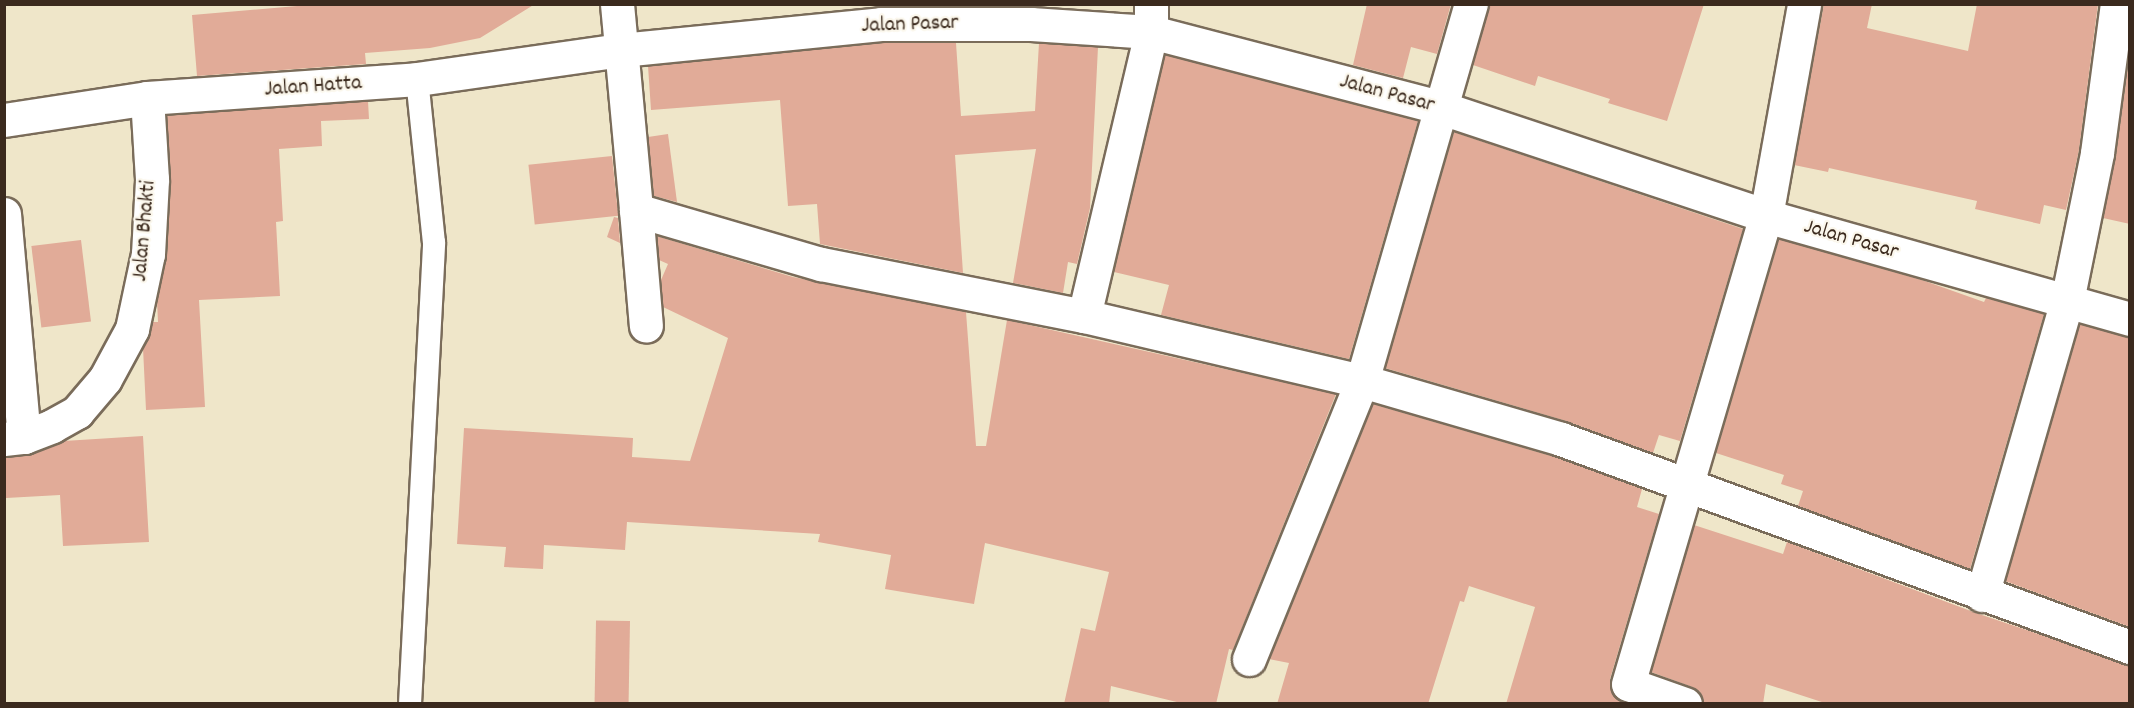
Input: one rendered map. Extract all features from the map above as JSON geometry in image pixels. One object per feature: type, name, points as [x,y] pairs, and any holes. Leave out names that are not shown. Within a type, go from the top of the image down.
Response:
[{"type":"street","points":[[616,4],[646,326]]},
{"type":"street","points":[[1249,659],[1362,381],[1471,4]]},
{"type":"street","points":[[1685,704],[1626,694],[1766,216],[1804,4]]},
{"type":"street","points":[[1982,595],[2067,301],[2097,153],[2117,4]]},
{"type":"street","points":[[1084,316],[1151,18]]},
{"type":"street","name":"Jalan Pasar","points":[[621,50],[880,24],[1031,24],[1151,18],[1442,108],[1766,216],[2130,320]]},
{"type":"street","name":"Jalan Hatta","points":[[4,120],[147,98],[417,79],[621,50]]},
{"type":"street","name":"Jalan Bhakti","points":[[14,438],[52,426],[77,412],[105,379],[132,329],[148,254],[152,179],[147,98]]},
{"type":"street","points":[[636,210],[821,264],[1084,316],[1362,381],[1561,439],[1982,595],[2130,647]]},
{"type":"street","points":[[4,213],[14,438]]},
{"type":"lane","points":[[410,704],[434,243],[417,79]]},
{"type":"building","points":[[320,4],[535,4],[480,38],[430,48],[365,53],[366,64],[197,76],[192,15]]},
{"type":"building","points":[[1367,4],[1451,4],[1437,54],[1411,47],[1403,78],[1353,65]]},
{"type":"building","points":[[1489,4],[1704,4],[1667,121],[1608,103],[1610,99],[1538,76],[1535,86],[1473,65]]},
{"type":"building","points":[[1824,4],[1872,4],[1867,28],[1968,51],[1977,4],[2098,4],[2079,150],[2066,210],[2044,205],[2040,224],[1975,209],[1977,201],[1829,168],[1828,172],[1794,165]]},
{"type":"building","points":[[882,43],[956,43],[961,116],[1035,111],[1039,43],[1098,47],[1090,208],[1077,264],[1068,262],[1063,293],[1013,283],[1036,149],[955,155],[963,273],[820,244],[817,204],[788,206],[780,100],[651,110],[648,66]]},
{"type":"building","points":[[2130,52],[2130,224],[2103,218],[2116,155]]},
{"type":"building","points":[[1165,55],[1418,121],[1349,359],[1161,315],[1169,285],[1114,272]]},
{"type":"building","points":[[368,101],[369,119],[321,121],[322,146],[279,149],[283,221],[276,222],[280,296],[199,300],[205,407],[146,410],[143,348],[153,322],[158,322],[157,301],[167,255],[171,180],[167,115]]},
{"type":"building","points":[[1454,132],[1743,229],[1680,441],[1659,435],[1653,453],[1566,421],[1385,368]]},
{"type":"building","points":[[668,134],[677,202],[654,196],[648,137]]},
{"type":"building","points":[[612,156],[618,216],[535,224],[528,165]]},
{"type":"building","points":[[614,217],[618,218],[620,243],[607,237]]},
{"type":"building","points":[[657,236],[793,277],[966,312],[976,446],[986,446],[1007,320],[1336,394],[1233,650],[1229,649],[1216,704],[1185,704],[1111,686],[1109,704],[1064,704],[1081,628],[1095,631],[1109,572],[985,543],[974,604],[885,589],[891,555],[818,542],[820,534],[627,522],[625,550],[544,545],[543,569],[504,567],[506,547],[457,544],[464,428],[633,438],[632,457],[690,461],[728,338],[663,307],[661,280],[668,264],[659,260]]},
{"type":"building","points":[[1779,239],[1922,280],[1984,302],[1986,298],[2044,314],[1970,569],[1798,506],[1803,491],[1781,484],[1784,475],[1716,453]]},
{"type":"building","points":[[81,240],[91,321],[41,327],[31,246]]},
{"type":"building","points":[[2080,324],[2130,338],[2130,627],[2005,581]]},
{"type":"building","points":[[1373,404],[1555,457],[1642,489],[1637,507],[1659,514],[1610,679],[1614,696],[1627,704],[1506,704],[1535,607],[1469,586],[1464,602],[1460,601],[1428,704],[1277,704],[1289,663],[1269,659]]},
{"type":"building","points":[[143,436],[149,542],[63,546],[60,495],[6,498],[4,458],[31,455],[64,441]]},
{"type":"building","points":[[1694,525],[1783,554],[1787,542],[1976,613],[2130,665],[2130,704],[1828,704],[1766,684],[1763,704],[1703,704],[1700,692],[1692,687],[1651,672]]},
{"type":"building","points":[[596,620],[630,621],[629,704],[595,703]]}]
